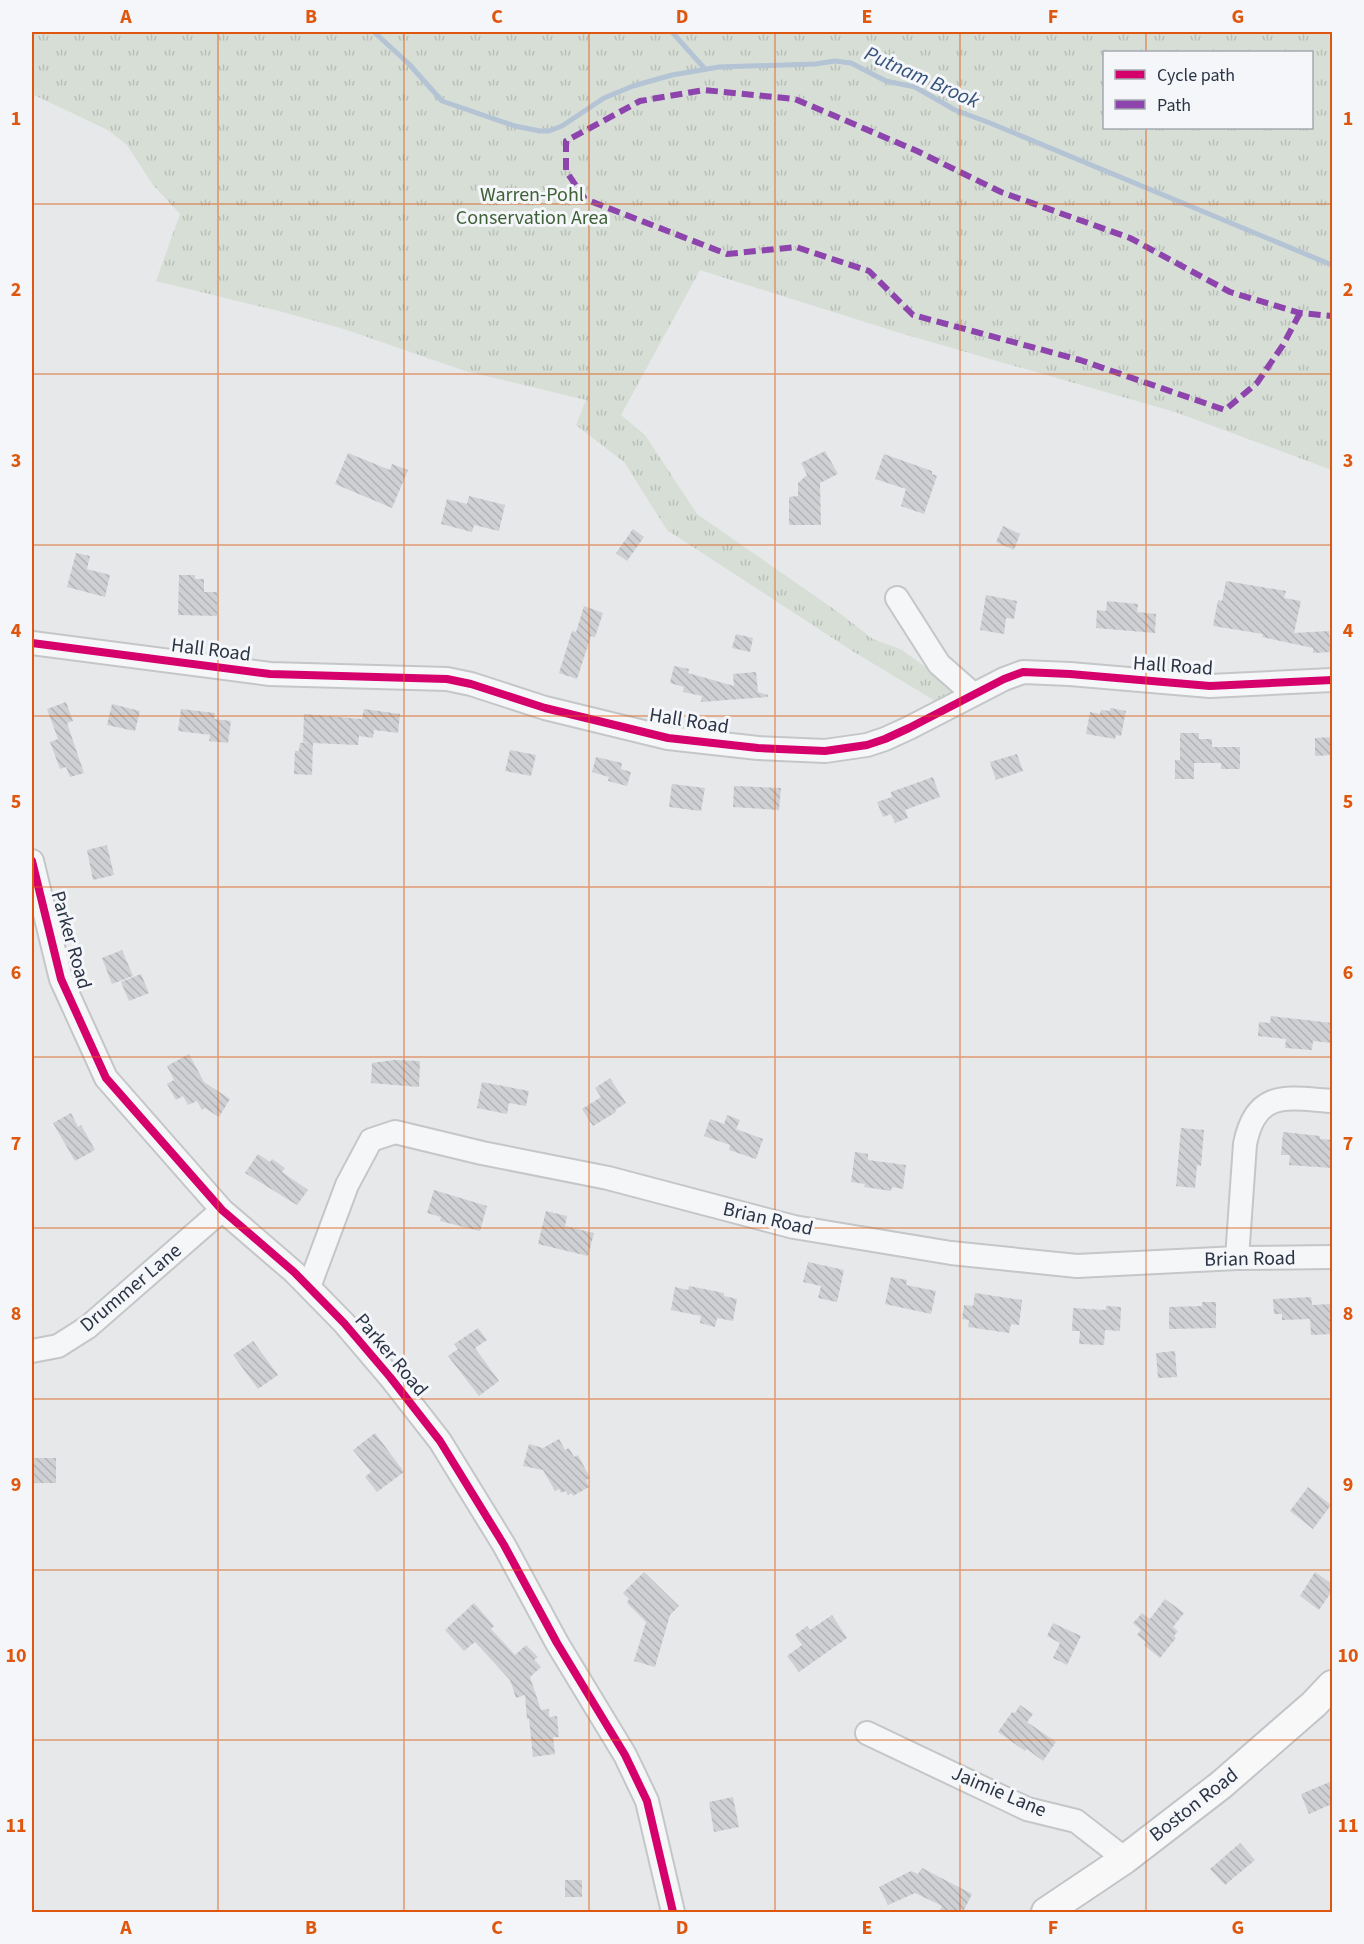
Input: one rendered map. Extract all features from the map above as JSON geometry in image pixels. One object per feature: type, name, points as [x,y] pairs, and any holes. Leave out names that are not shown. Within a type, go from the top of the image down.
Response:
[{"type":"main road","name":"Boston Road","points":[[1046,1912],[1125,1859],[1221,1785],[1332,1689]]},
{"type":"street","points":[[897,598],[939,664],[973,694]]},
{"type":"street","name":"Hall Road","points":[[32,643],[270,674],[447,679],[471,684],[545,708],[668,738],[758,748],[825,751],[867,745],[909,728],[1004,679],[1028,672],[1210,686],[1332,680]]},
{"type":"street","name":"Parker Road","points":[[32,861],[61,979],[106,1078],[222,1210],[309,1287],[344,1323],[440,1441],[504,1545],[557,1642],[625,1755],[647,1801],[673,1912]]},
{"type":"street","points":[[1238,1258],[1245,1144],[1249,1126],[1257,1111],[1271,1102],[1290,1098],[1332,1101]]},
{"type":"street","name":"Brian Road","points":[[309,1287],[347,1185],[371,1140],[394,1132],[482,1153],[608,1178],[794,1227],[951,1253],[1077,1266],[1238,1258],[1332,1257]]},
{"type":"street","name":"Drummer Lane","points":[[32,1351],[58,1346],[88,1328],[222,1210]]},
{"type":"street","name":"Jaimie Lane","points":[[867,1733],[1027,1809],[1076,1821],[1125,1859]]},
{"type":"green space","name":"Warren-Pohl Conservation Area","points":[[32,32],[1332,32],[1332,470],[1175,412],[900,333],[700,270],[621,415],[645,435],[697,514],[873,639],[902,650],[957,690],[937,702],[854,652],[667,530],[624,462],[576,425],[586,400],[465,371],[344,329],[156,281],[180,214],[153,185],[127,145],[108,130],[32,94]]},
{"type":"building","points":[[825,451],[838,474],[820,483],[821,525],[789,525],[789,497],[798,496],[798,483],[807,475],[801,463]]},
{"type":"building","points":[[348,453],[390,470],[392,464],[408,470],[392,508],[335,484]]},
{"type":"building","points":[[884,454],[932,471],[932,474],[937,476],[924,514],[901,506],[906,489],[875,479]]},
{"type":"building","points":[[469,496],[505,505],[499,531],[474,525],[472,532],[441,524],[447,499],[467,504]]},
{"type":"building","points":[[1003,526],[1020,534],[1014,550],[996,542]]},
{"type":"building","points":[[633,529],[644,537],[627,561],[616,553]]},
{"type":"building","points":[[76,553],[90,556],[87,569],[110,575],[105,597],[67,587]]},
{"type":"building","points":[[179,575],[195,575],[195,579],[204,579],[204,592],[217,592],[217,616],[178,615]]},
{"type":"building","points":[[1226,581],[1286,591],[1284,598],[1301,601],[1294,633],[1329,631],[1331,652],[1313,653],[1313,648],[1262,637],[1263,634],[1213,626],[1218,600],[1222,601]]},
{"type":"building","points":[[986,595],[1017,601],[1014,619],[1006,618],[1004,634],[980,630]]},
{"type":"building","points":[[1107,601],[1138,604],[1137,612],[1156,614],[1155,633],[1096,628],[1097,610],[1106,611]]},
{"type":"building","points":[[584,606],[603,613],[595,637],[591,636],[577,679],[559,673],[572,631],[576,632]]},
{"type":"building","points":[[736,634],[753,638],[750,652],[732,648]]},
{"type":"building","points":[[674,666],[689,669],[688,673],[734,686],[733,674],[756,672],[758,692],[768,697],[701,702],[702,696],[683,692],[684,687],[670,683]]},
{"type":"building","points":[[66,702],[73,721],[67,723],[84,773],[70,777],[66,767],[60,769],[50,742],[58,739],[47,709]]},
{"type":"building","points":[[112,704],[140,711],[135,731],[107,725]]},
{"type":"building","points":[[1110,708],[1126,711],[1121,736],[1116,735],[1115,739],[1086,734],[1090,712],[1100,714],[1101,710],[1110,711]]},
{"type":"building","points":[[181,709],[215,713],[214,719],[231,721],[228,743],[209,741],[210,735],[178,731]]},
{"type":"building","points":[[364,709],[400,714],[398,733],[374,730],[373,738],[359,736],[358,745],[313,743],[312,775],[294,774],[295,751],[299,751],[300,743],[311,742],[303,742],[304,714],[362,719]]},
{"type":"building","points":[[1180,733],[1199,733],[1199,739],[1212,739],[1212,747],[1240,747],[1240,769],[1221,769],[1221,763],[1194,763],[1194,779],[1175,779],[1175,760],[1180,760]]},
{"type":"building","points":[[1332,737],[1332,755],[1315,756],[1315,738]]},
{"type":"building","points":[[510,750],[536,755],[531,776],[505,771]]},
{"type":"building","points":[[1017,754],[1023,771],[996,780],[990,762]]},
{"type":"building","points":[[596,757],[622,763],[621,769],[631,772],[627,786],[608,781],[609,777],[592,772]]},
{"type":"building","points":[[933,777],[940,797],[905,810],[908,818],[895,823],[891,814],[883,817],[877,802],[892,797],[891,792]]},
{"type":"building","points":[[672,784],[705,788],[701,811],[669,807]]},
{"type":"building","points":[[734,786],[781,788],[779,810],[733,807]]},
{"type":"building","points":[[107,845],[114,875],[93,880],[87,850]]},
{"type":"building","points":[[122,950],[133,976],[112,984],[102,958]]},
{"type":"building","points":[[141,974],[149,993],[129,1001],[121,982]]},
{"type":"building","points":[[1271,1016],[1332,1023],[1332,1043],[1313,1041],[1312,1050],[1285,1048],[1286,1039],[1258,1036],[1259,1022],[1270,1023]]},
{"type":"building","points":[[189,1054],[204,1082],[230,1099],[219,1117],[205,1108],[202,1110],[197,1101],[188,1105],[183,1096],[176,1100],[167,1084],[174,1080],[167,1066]]},
{"type":"building","points":[[394,1060],[420,1061],[419,1087],[371,1083],[372,1063]]},
{"type":"building","points":[[610,1078],[626,1103],[593,1126],[582,1109],[601,1097],[595,1088]]},
{"type":"building","points":[[482,1082],[529,1091],[526,1106],[509,1103],[507,1114],[477,1108]]},
{"type":"building","points":[[71,1113],[78,1127],[81,1125],[95,1150],[75,1161],[53,1123]]},
{"type":"building","points":[[727,1115],[740,1120],[736,1129],[763,1139],[756,1159],[729,1150],[730,1145],[704,1136],[710,1119],[724,1124]]},
{"type":"building","points":[[1181,1128],[1204,1130],[1201,1166],[1197,1165],[1195,1188],[1176,1186]]},
{"type":"building","points":[[1283,1132],[1320,1136],[1320,1139],[1332,1140],[1332,1168],[1289,1165],[1290,1155],[1281,1155]]},
{"type":"building","points":[[855,1152],[868,1154],[868,1160],[906,1165],[903,1189],[892,1187],[891,1191],[864,1187],[865,1184],[851,1182]]},
{"type":"building","points":[[258,1154],[270,1162],[272,1159],[285,1168],[282,1172],[308,1190],[297,1205],[245,1173]]},
{"type":"building","points":[[434,1190],[487,1206],[480,1231],[440,1221],[441,1217],[427,1213]]},
{"type":"building","points":[[546,1211],[567,1216],[565,1226],[594,1233],[588,1256],[538,1244]]},
{"type":"building","points":[[808,1262],[844,1270],[837,1302],[818,1298],[821,1286],[803,1282]]},
{"type":"building","points":[[891,1277],[907,1280],[906,1285],[936,1291],[931,1314],[885,1304]]},
{"type":"building","points":[[689,1286],[724,1293],[724,1296],[737,1299],[733,1321],[717,1318],[715,1327],[700,1323],[701,1316],[671,1310],[675,1287],[688,1290]]},
{"type":"building","points":[[975,1293],[1022,1300],[1019,1325],[1011,1324],[1009,1333],[968,1327],[969,1320],[962,1319],[964,1305],[973,1306]]},
{"type":"building","points":[[1311,1297],[1312,1305],[1331,1304],[1332,1334],[1311,1335],[1310,1319],[1282,1320],[1282,1314],[1274,1314],[1273,1299]]},
{"type":"building","points":[[1202,1302],[1216,1302],[1216,1328],[1169,1329],[1169,1307],[1202,1306]]},
{"type":"building","points":[[1106,1306],[1121,1307],[1120,1331],[1105,1330],[1104,1345],[1079,1344],[1080,1331],[1072,1331],[1073,1308],[1106,1310]]},
{"type":"building","points":[[478,1328],[487,1340],[475,1348],[499,1381],[479,1396],[448,1356],[458,1349],[454,1344]]},
{"type":"building","points":[[253,1341],[278,1375],[258,1389],[233,1355]]},
{"type":"building","points":[[1175,1351],[1177,1377],[1158,1378],[1156,1353]]},
{"type":"building","points":[[375,1433],[404,1472],[377,1492],[365,1477],[371,1472],[353,1450]]},
{"type":"building","points":[[559,1439],[565,1450],[569,1448],[574,1457],[578,1455],[590,1478],[586,1480],[589,1487],[573,1496],[572,1493],[568,1495],[566,1491],[561,1493],[559,1489],[555,1491],[543,1470],[523,1466],[529,1444],[543,1448]]},
{"type":"building","points":[[32,1458],[56,1458],[56,1483],[32,1483]]},
{"type":"building","points":[[1308,1487],[1331,1505],[1313,1529],[1290,1511]]},
{"type":"building","points":[[644,1572],[679,1606],[670,1615],[655,1667],[634,1661],[646,1622],[627,1603],[629,1599],[623,1593]]},
{"type":"building","points":[[1315,1572],[1332,1584],[1332,1591],[1319,1610],[1300,1596]]},
{"type":"building","points":[[1165,1599],[1184,1613],[1173,1627],[1178,1631],[1174,1636],[1176,1638],[1160,1658],[1144,1645],[1146,1642],[1137,1635],[1141,1630],[1133,1623],[1142,1613],[1150,1619]]},
{"type":"building","points":[[474,1603],[494,1626],[491,1629],[515,1655],[526,1645],[538,1657],[534,1660],[541,1667],[530,1677],[541,1710],[549,1709],[549,1717],[557,1716],[559,1737],[553,1737],[555,1754],[533,1757],[525,1695],[516,1698],[510,1680],[475,1642],[464,1651],[445,1630]]},
{"type":"building","points":[[832,1615],[847,1638],[799,1672],[787,1656],[802,1645],[795,1635],[807,1626],[810,1630]]},
{"type":"building","points":[[1053,1623],[1081,1636],[1067,1665],[1053,1658],[1060,1643],[1047,1636]]},
{"type":"building","points":[[1020,1705],[1033,1714],[1027,1722],[1056,1742],[1043,1761],[998,1732]]},
{"type":"building","points":[[1332,1781],[1332,1804],[1309,1814],[1301,1794]]},
{"type":"building","points":[[733,1797],[739,1827],[714,1832],[709,1802]]},
{"type":"building","points":[[1240,1843],[1255,1860],[1225,1885],[1210,1869]]},
{"type":"building","points":[[922,1868],[972,1894],[963,1912],[939,1912],[942,1906],[915,1893],[888,1905],[879,1887],[911,1871],[918,1874]]},
{"type":"building","points":[[565,1880],[582,1880],[582,1897],[565,1897]]},
{"type":"waterway","name":"Putnam Brook","points":[[374,32],[409,64],[442,101],[515,126],[540,131],[549,131],[562,126],[604,98],[633,86],[672,75],[719,67],[815,64],[835,61],[851,63],[886,81],[915,87],[955,110],[1332,265]]},
{"type":"waterway","points":[[672,32],[705,69]]},
{"type":"marked path","points":[[1300,313],[1283,345],[1257,383],[1225,410],[1080,360],[913,315],[869,271],[796,247],[727,254],[585,199],[566,171],[566,141],[640,101],[704,90],[795,99],[917,151],[1001,192],[1130,238],[1230,292],[1300,313],[1332,316]]},
{"type":"cycle path","points":[[32,643],[270,674],[447,679],[471,684],[545,708],[668,738],[758,748],[825,751],[867,745],[885,739],[1004,679],[1023,672],[1210,686],[1332,680]]},
{"type":"cycle path","points":[[32,861],[61,979],[106,1078],[222,1210],[294,1272],[344,1323],[440,1441],[504,1545],[557,1643],[625,1755],[647,1801],[673,1912]]}]
